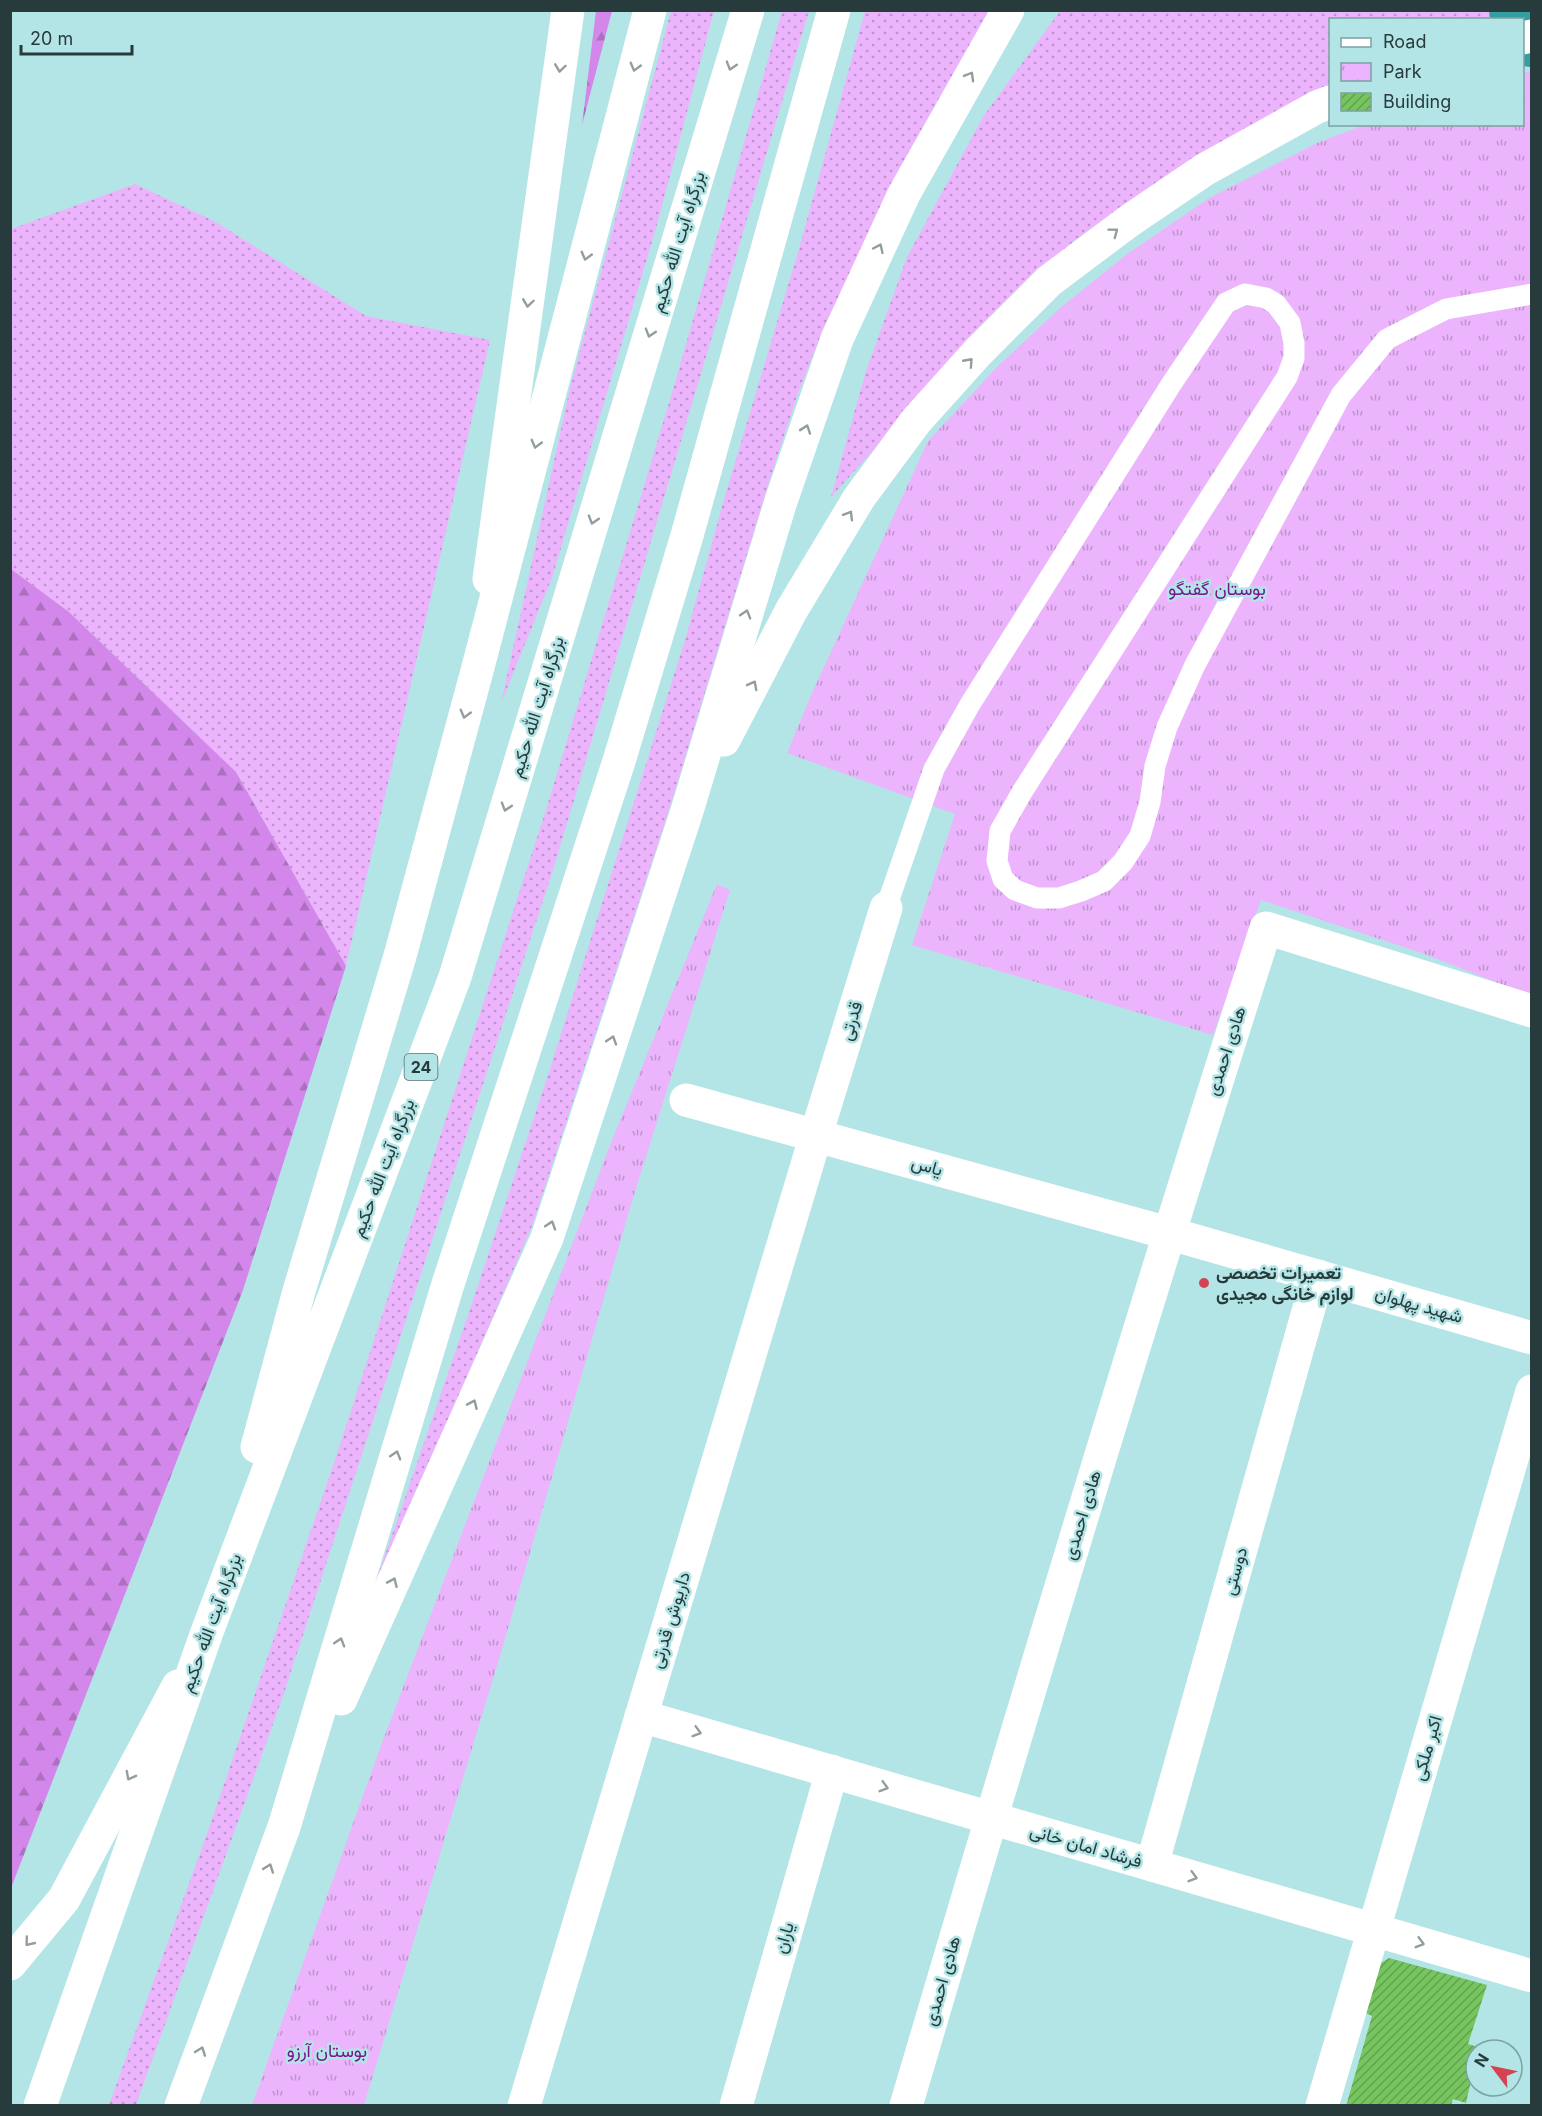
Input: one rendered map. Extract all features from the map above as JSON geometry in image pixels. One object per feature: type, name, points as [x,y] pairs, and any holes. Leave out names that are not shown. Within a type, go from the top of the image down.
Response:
[{"type":"main road","points":[[477,671],[568,10]]},
{"type":"main road","points":[[10,1964],[64,1899],[207,1632],[299,1291],[400,956],[650,10]]},
{"type":"main road","name":"بزرگراه آیت الله حکیم","points":[[40,2106],[207,1632],[455,978],[748,10]]},
{"type":"main road","points":[[181,2106],[284,1827],[448,1284],[619,761],[686,539],[834,10]]},
{"type":"main road","points":[[284,1827],[547,1238],[687,811],[781,501],[837,339],[904,194],[1008,10]]},
{"type":"main road","points":[[687,811],[791,611],[859,498],[916,421],[978,352],[1049,281],[1129,221],[1204,170],[1324,105]]},
{"type":"main road","name":"قدرتی","points":[[816,1135],[886,908]]},
{"type":"main road","name":"هادی احمدی","points":[[906,2106],[990,1818],[1168,1233],[1266,928],[1532,1011]]},
{"type":"main road","name":"یاس","points":[[686,1100],[1168,1233]]},
{"type":"main road","name":"داریوش قدرتی","points":[[524,2106],[816,1135]]},
{"type":"main road","name":"شهید پهلوان","points":[[1168,1233],[1532,1338]]},
{"type":"main road","name":"دوستی","points":[[1152,1865],[1318,1276]]},
{"type":"main road","name":"اکبر ملکی","points":[[1322,2106],[1532,1390]]},
{"type":"main road","name":"فرشاد امان خانی","points":[[641,1716],[1532,1976]]},
{"type":"main road","name":"یاران","points":[[736,2106],[832,1771]]},
{"type":"lane","points":[[886,908],[934,769],[969,706],[1172,382],[1226,303],[1245,294],[1266,298],[1276,304],[1290,322],[1294,358],[1287,377],[1000,831],[997,861],[1003,879],[1015,890],[1037,898],[1059,898],[1104,881],[1123,862],[1140,836],[1150,802],[1155,766],[1167,727],[1195,665],[1341,395],[1387,339],[1446,309],[1532,294]]},
{"type":"green space","points":[[596,11],[612,11],[582,125]]},
{"type":"green space","points":[[671,11],[714,11],[656,228],[552,578],[501,703],[570,388]]},
{"type":"green space","points":[[782,11],[809,11],[554,867],[283,1696],[136,2105],[109,2105],[209,1828],[335,1460],[546,810],[669,403]]},
{"type":"green space","points":[[865,11],[991,11],[881,210],[824,327],[797,396],[669,810],[532,1226],[362,1622],[548,1075],[685,640],[725,496],[798,252]]},
{"type":"green space","points":[[1060,11],[1531,11],[1531,21],[1524,23],[1524,18],[1329,18],[1329,92],[1174,171],[1075,240],[972,341],[831,497],[865,374],[907,257],[983,117]]},
{"type":"green space","name":"بوستان گفتگو","points":[[1531,71],[1531,996],[1422,953],[1261,900],[1213,1035],[912,945],[955,814],[787,753],[812,693],[928,441],[996,368],[1059,309],[1127,254],[1211,197],[1317,143],[1361,126],[1524,126],[1524,73]]},
{"type":"green space","points":[[135,184],[214,221],[366,316],[490,340],[346,966],[236,772],[69,612],[11,569],[11,229]]},
{"type":"green space","points":[[11,569],[69,612],[236,772],[346,966],[243,1290],[11,1888]]},
{"type":"green space","name":"بوستان آرزو","points":[[717,884],[730,890],[633,1198],[500,1656],[364,2105],[252,2105],[383,1740],[610,1145]]},
{"type":"building","points":[[1389,1958],[1487,1985],[1470,2038],[1464,2038],[1464,2098],[1467,2098],[1466,2103],[1453,2099],[1451,2106],[1346,2106],[1372,2016],[1366,2013],[1381,1963]]},
{"type":"waterway","points":[[1523,10],[1532,33]]},
{"type":"place","name":"تعمیرات تخصصی لوازم خانگی مجیدی","points":[[1204,1283]]}]
